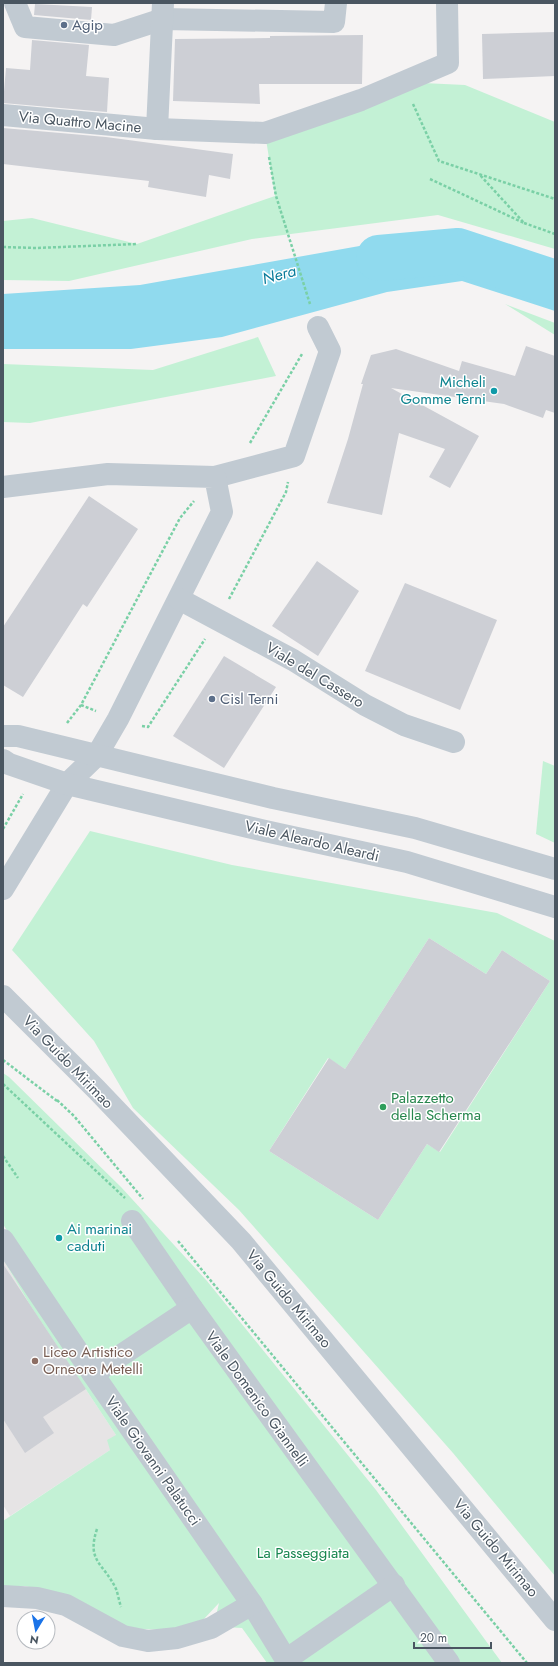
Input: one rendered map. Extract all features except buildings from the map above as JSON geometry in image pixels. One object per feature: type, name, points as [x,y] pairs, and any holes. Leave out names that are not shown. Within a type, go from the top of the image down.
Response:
[{"type":"street","points":[[15,3],[25,27],[114,35],[163,11],[334,22],[336,3]]},
{"type":"street","name":"Via Quattro Macine","points":[[3,115],[157,129],[265,133],[362,100],[448,63],[446,3]]},
{"type":"street","name":"Via Quattro Macine","points":[[157,129],[163,11]]},
{"type":"street","points":[[3,487],[108,474],[214,477],[294,456],[330,351],[318,327]]},
{"type":"street","points":[[3,889],[68,784],[97,755],[118,719],[222,512],[214,477]]},
{"type":"street","name":"Viale del Cassero","points":[[179,599],[293,660],[365,705],[404,725],[454,742]]},
{"type":"street","points":[[11,736],[97,755],[273,798],[415,828],[555,869]]},
{"type":"street","points":[[5,766],[68,784]]},
{"type":"street","name":"Viale Aleardo Aleardi","points":[[68,784],[266,831],[407,862],[555,906]]},
{"type":"street","name":"Via Guido Mirimao","points":[[3,996],[97,1090],[241,1241],[555,1620]]},
{"type":"street","name":"Viale Domenico Giannelli","points":[[132,1220],[192,1308],[449,1663]]},
{"type":"street","name":"Viale Giovanni Palatucci","points":[[3,1240],[93,1374],[252,1604],[288,1661]]},
{"type":"street","points":[[93,1374],[192,1308]]},
{"type":"street","points":[[288,1661],[394,1585]]},
{"type":"street","points":[[3,1596],[37,1598],[66,1605],[123,1636],[148,1641],[176,1638],[211,1628],[252,1604]]},
{"type":"path","points":[[402,82],[439,161],[555,199]]},
{"type":"path","points":[[265,133],[276,196],[318,327]]},
{"type":"path","points":[[480,174],[524,223]]},
{"type":"path","points":[[430,179],[524,223],[555,234]]},
{"type":"path","points":[[3,247],[36,248],[137,244]]},
{"type":"path","points":[[64,726],[81,705],[180,518],[214,477]]},
{"type":"path","points":[[3,828],[24,792]]},
{"type":"path","points":[[3,1060],[60,1103]]},
{"type":"path","points":[[57,1100],[74,1116],[145,1202]]},
{"type":"path","points":[[3,1156],[18,1178]]},
{"type":"path","points":[[176,1239],[527,1663]]},
{"type":"path","points":[[97,1529],[93,1543],[96,1559],[116,1589],[126,1626],[123,1636]]},
{"type":"shaded area","name":"Liceo Artistico Orneore Metelli","points":[[3,1259],[30,1305],[116,1435],[110,1450],[10,1516],[3,1505]]},
{"type":"green space","points":[[402,82],[465,85],[555,122],[555,249],[438,215],[252,239],[69,281],[3,280],[3,221],[32,218],[137,244],[275,196],[265,133]]},
{"type":"green space","points":[[505,304],[555,323],[555,335]]},
{"type":"green space","points":[[258,337],[276,376],[30,423],[3,422],[3,364],[153,370]]},
{"type":"green space","points":[[543,761],[555,766],[555,843],[536,834]]},
{"type":"green space","points":[[90,831],[232,865],[497,913],[555,941],[555,1576],[453,1453],[239,1210],[133,1108],[94,1041],[12,950]],"holes":[[[429,938],[486,974],[502,950],[550,981],[440,1152],[427,1144],[378,1220],[269,1151],[328,1058],[345,1069]]]},
{"type":"green space","name":"La Passeggiata","points":[[3,1073],[9,1077],[121,1187],[207,1281],[376,1490],[502,1663],[267,1663],[242,1628],[225,1627],[216,1616],[219,1603],[203,1620],[170,1630],[141,1629],[126,1626],[73,1597],[25,1586],[3,1586],[3,1521],[110,1450],[107,1440],[116,1435],[30,1305],[3,1259],[9,1234],[3,1224]]},
{"type":"water","points":[[382,242],[555,270],[555,311],[462,281],[387,292],[222,337],[131,349],[3,349],[3,294],[140,285]]},
{"type":"waterway","name":"Nera","points":[[379,258],[458,251],[555,283]]},
{"type":"place","name":"Agip","points":[[64,25]]},
{"type":"place","name":"Micheli Gomme Terni","points":[[494,391]]},
{"type":"place","name":"Cisl Terni","points":[[212,699]]},
{"type":"place","name":"Palazzetto della Scherma","points":[[383,1107]]},
{"type":"place","name":"Ai marinai caduti","points":[[59,1238]]},
{"type":"place","name":"Liceo Artistico Orneore Metelli","points":[[35,1361]]}]
